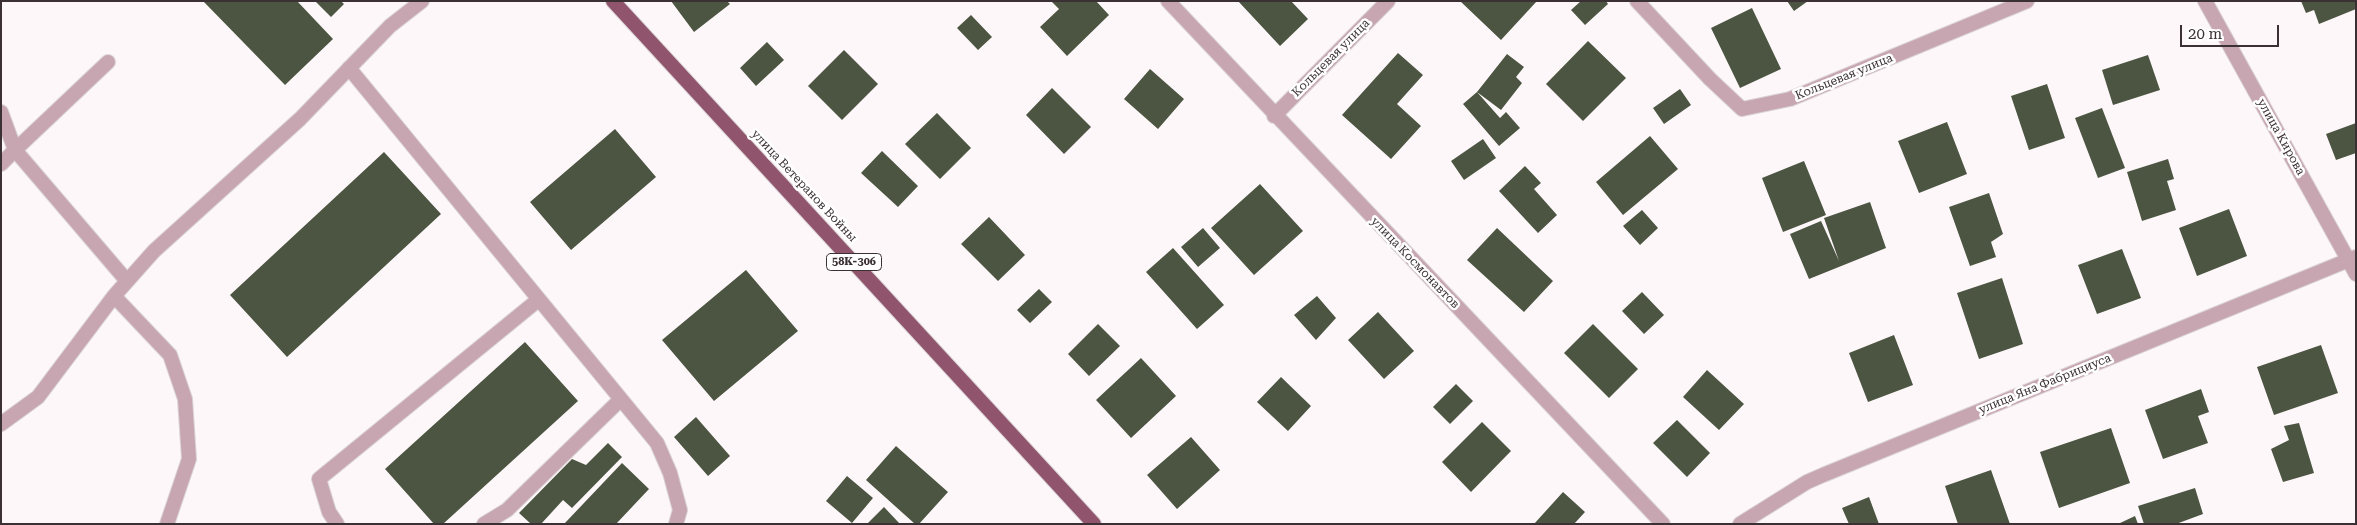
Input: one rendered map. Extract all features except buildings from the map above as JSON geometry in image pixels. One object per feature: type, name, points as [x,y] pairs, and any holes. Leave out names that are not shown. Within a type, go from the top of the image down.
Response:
[{"type":"highway","name":"улица Ветеранов Войны","points":[[613,1],[1094,524]]},
{"type":"street","points":[[1,424],[38,396],[114,296],[154,252],[300,119],[390,26],[422,1]]},
{"type":"street","name":"улица Космонавтов","points":[[1168,1],[1274,116],[1663,524]]},
{"type":"street","name":"Кольцевая улица","points":[[1274,116],[1388,1]]},
{"type":"street","name":"Кольцевая улица","points":[[1637,1],[1710,79],[1742,109],[1790,99],[2027,1]]},
{"type":"street","name":"улица Кирова","points":[[2205,1],[2352,258],[2356,274]]},
{"type":"street","points":[[1,164],[108,62]]},
{"type":"street","points":[[349,68],[657,443],[670,472],[680,510],[676,524]]},
{"type":"street","points":[[1,112],[15,150],[127,281]]},
{"type":"street","name":"улица Яна Фабрициуса","points":[[1740,524],[1815,478],[2352,258]]},
{"type":"street","points":[[114,296],[170,355],[186,399],[189,459],[167,524]]},
{"type":"street","points":[[337,524],[329,512],[319,479],[538,300]]},
{"type":"street","points":[[484,524],[507,510],[620,400]]}]
